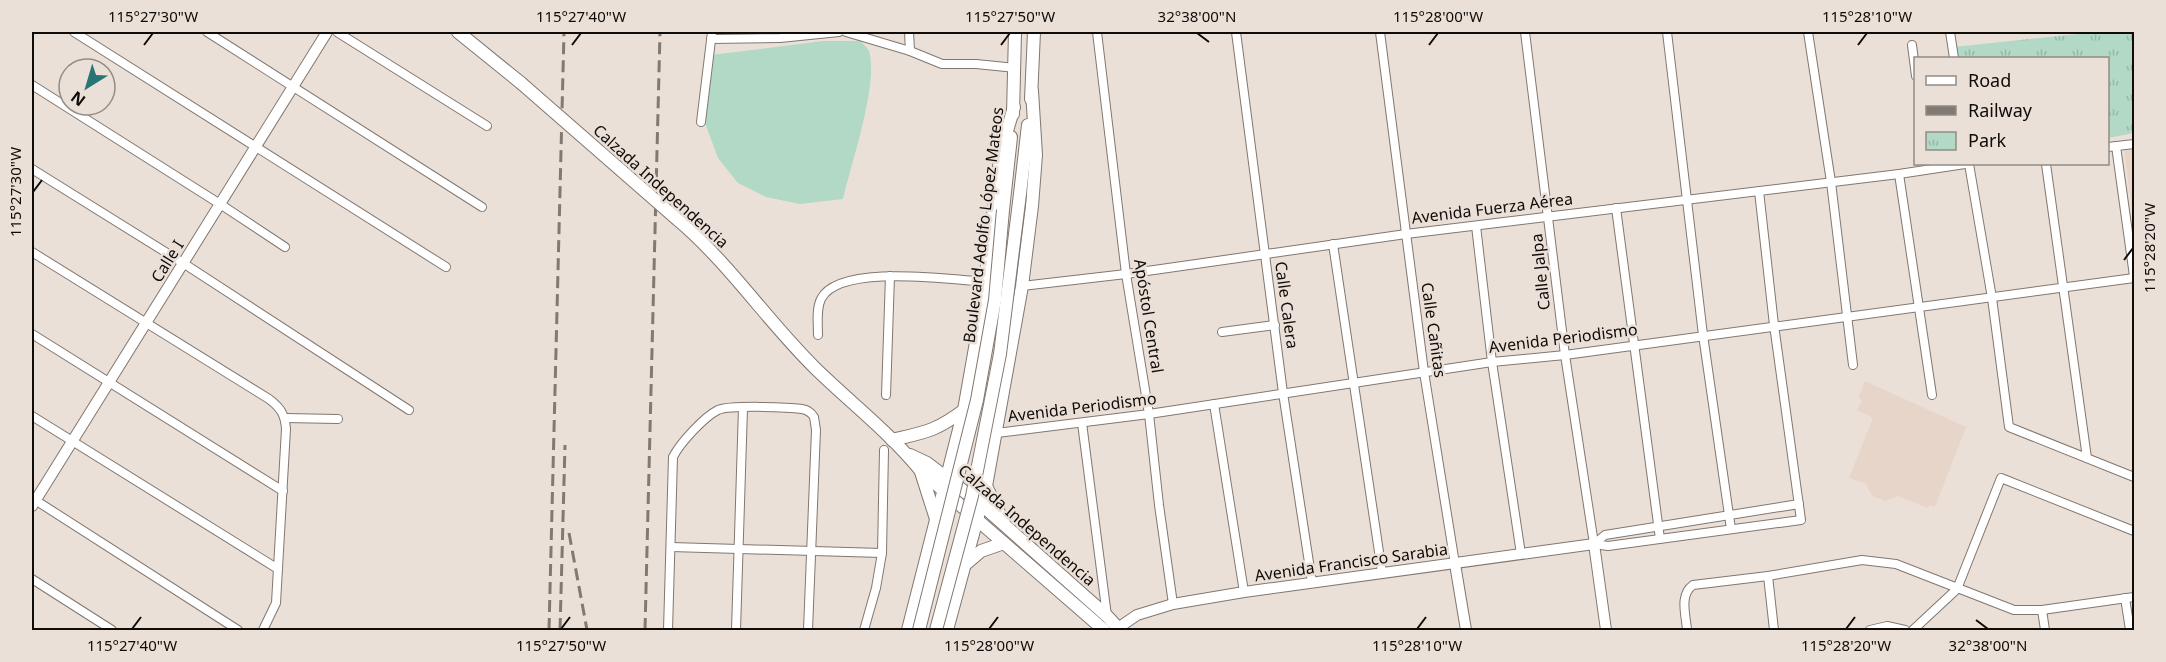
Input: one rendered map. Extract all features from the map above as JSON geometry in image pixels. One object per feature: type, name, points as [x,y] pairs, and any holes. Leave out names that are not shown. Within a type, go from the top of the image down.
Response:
[{"type":"main road","name":"Calzada Independencia","points":[[458,32],[521,83],[709,248],[815,369],[907,453],[921,471],[944,492],[1104,630]]},
{"type":"main road","name":"Boulevard Adolfo López Mateos","points":[[919,630],[976,400],[994,300],[1014,107],[1015,32]]},
{"type":"main road","name":"Boulevard Adolfo López Mateos","points":[[936,630],[972,496],[998,365],[1032,91],[1034,32]]},
{"type":"main road","points":[[947,630],[982,505],[997,433],[1022,286],[1036,155],[1032,91]]},
{"type":"main road","points":[[908,630],[964,410],[978,339],[1001,150],[1014,107]]},
{"type":"main road","points":[[892,440],[930,431],[964,410]]},
{"type":"main road","name":"Calzada Independencia","points":[[907,453],[927,463],[982,505],[1119,629]]},
{"type":"main road","points":[[921,471],[937,521]]},
{"type":"main road","points":[[986,486],[1007,527]]},
{"type":"main road","points":[[965,566],[976,553],[1004,543]]},
{"type":"street","points":[[74,32],[446,267]]},
{"type":"street","points":[[207,32],[482,207]]},
{"type":"street","name":"Calle I","points":[[33,501],[327,32]]},
{"type":"street","points":[[337,32],[487,126]]},
{"type":"street","points":[[701,122],[712,35],[838,32]]},
{"type":"street","points":[[846,32],[910,51],[942,64],[976,64],[1016,68]]},
{"type":"street","points":[[909,32],[910,51]]},
{"type":"street","name":"Apóstol Central","points":[[1097,32],[1126,274],[1149,414],[1173,604]]},
{"type":"street","name":"Calle Calera","points":[[1236,32],[1283,393],[1312,582]]},
{"type":"street","name":"Calle Cañitas","points":[[1380,32],[1424,372],[1466,630]]},
{"type":"street","name":"Calle Jalpa","points":[[1525,32],[1565,355],[1594,544]]},
{"type":"street","points":[[1667,32],[1703,335],[1731,529]]},
{"type":"street","points":[[1808,32],[1831,182],[1853,365]]},
{"type":"street","points":[[1950,32],[1954,57]]},
{"type":"street","points":[[1912,45],[1914,60]]},
{"type":"street","points":[[32,85],[285,247]]},
{"type":"street","points":[[2134,144],[2112,147],[2134,277]]},
{"type":"street","name":"Avenida Fuerza Aérea","points":[[1022,286],[1126,274],[1406,234],[1899,174],[1926,166],[1946,165]]},
{"type":"street","points":[[1967,165],[1992,298],[2009,427],[2134,477]]},
{"type":"street","points":[[2046,165],[2087,458]]},
{"type":"street","points":[[32,169],[183,263],[409,410]]},
{"type":"street","points":[[1899,174],[1932,395]]},
{"type":"street","points":[[1759,190],[1774,325],[1799,504]]},
{"type":"street","points":[[1616,208],[1660,539]]},
{"type":"street","points":[[1476,226],[1492,362],[1521,554]]},
{"type":"street","points":[[1333,244],[1382,573]]},
{"type":"street","points":[[32,252],[269,399],[277,405],[285,418],[276,603],[263,630]]},
{"type":"street","points":[[818,335],[821,299],[829,290],[863,277],[891,276],[986,282]]},
{"type":"street","points":[[886,395],[891,276]]},
{"type":"street","name":"Avenida Periodismo","points":[[997,433],[1149,414],[1492,362],[1565,355],[2134,277]]},
{"type":"street","points":[[1222,332],[1275,324]]},
{"type":"street","points":[[32,334],[283,491]]},
{"type":"street","points":[[1214,404],[1244,592]]},
{"type":"street","points":[[736,630],[743,408]]},
{"type":"street","points":[[668,630],[673,457],[683,440],[718,410],[743,408],[803,409],[814,417],[816,430],[808,630]]},
{"type":"street","points":[[32,416],[278,569]]},
{"type":"street","points":[[285,418],[338,419]]},
{"type":"street","points":[[1082,423],[1107,616]]},
{"type":"street","points":[[864,630],[876,588],[882,554],[884,450]]},
{"type":"street","points":[[1913,630],[1957,589],[2001,477],[2134,531]]},
{"type":"street","points":[[33,501],[238,630]]},
{"type":"street","name":"Avenida Francisco Sarabia","points":[[1119,629],[1137,615],[1173,604],[1244,592],[1594,544],[1608,546],[1801,520],[1799,504],[1605,535],[1594,544]]},
{"type":"street","points":[[1594,544],[1606,630]]},
{"type":"street","points":[[670,546],[882,554]]},
{"type":"street","points":[[1687,630],[1684,598],[1686,590],[1693,585],[1768,576],[1862,560],[1896,564],[2014,610],[2042,610],[2134,597]]},
{"type":"street","points":[[1768,576],[1774,630]]},
{"type":"street","points":[[32,579],[112,630]]},
{"type":"street","points":[[2125,598],[2130,630]]},
{"type":"street","points":[[2042,610],[2045,630]]},
{"type":"street","points":[[1870,630],[1887,626],[1905,630]]},
{"type":"shaded area","points":[[2134,148],[2134,227],[2124,149]]},
{"type":"shaded area","points":[[1865,381],[1966,427],[1935,507],[1930,505],[1927,508],[1898,496],[1885,501],[1872,496],[1866,484],[1849,478],[1873,418],[1857,410],[1862,400],[1858,398]]},
{"type":"green space","points":[[2097,32],[2134,32],[2134,133],[2109,138],[2109,57],[1956,57],[1954,47]]},
{"type":"green space","points":[[823,41],[860,41],[869,51],[871,65],[867,103],[843,199],[800,204],[766,197],[738,183],[718,158],[705,123],[711,55]]},
{"type":"railway","points":[[549,630],[564,32]]},
{"type":"railway","points":[[645,630],[660,32]]},
{"type":"railway","points":[[560,630],[565,445]]},
{"type":"railway","points":[[569,533],[587,630]]}]
